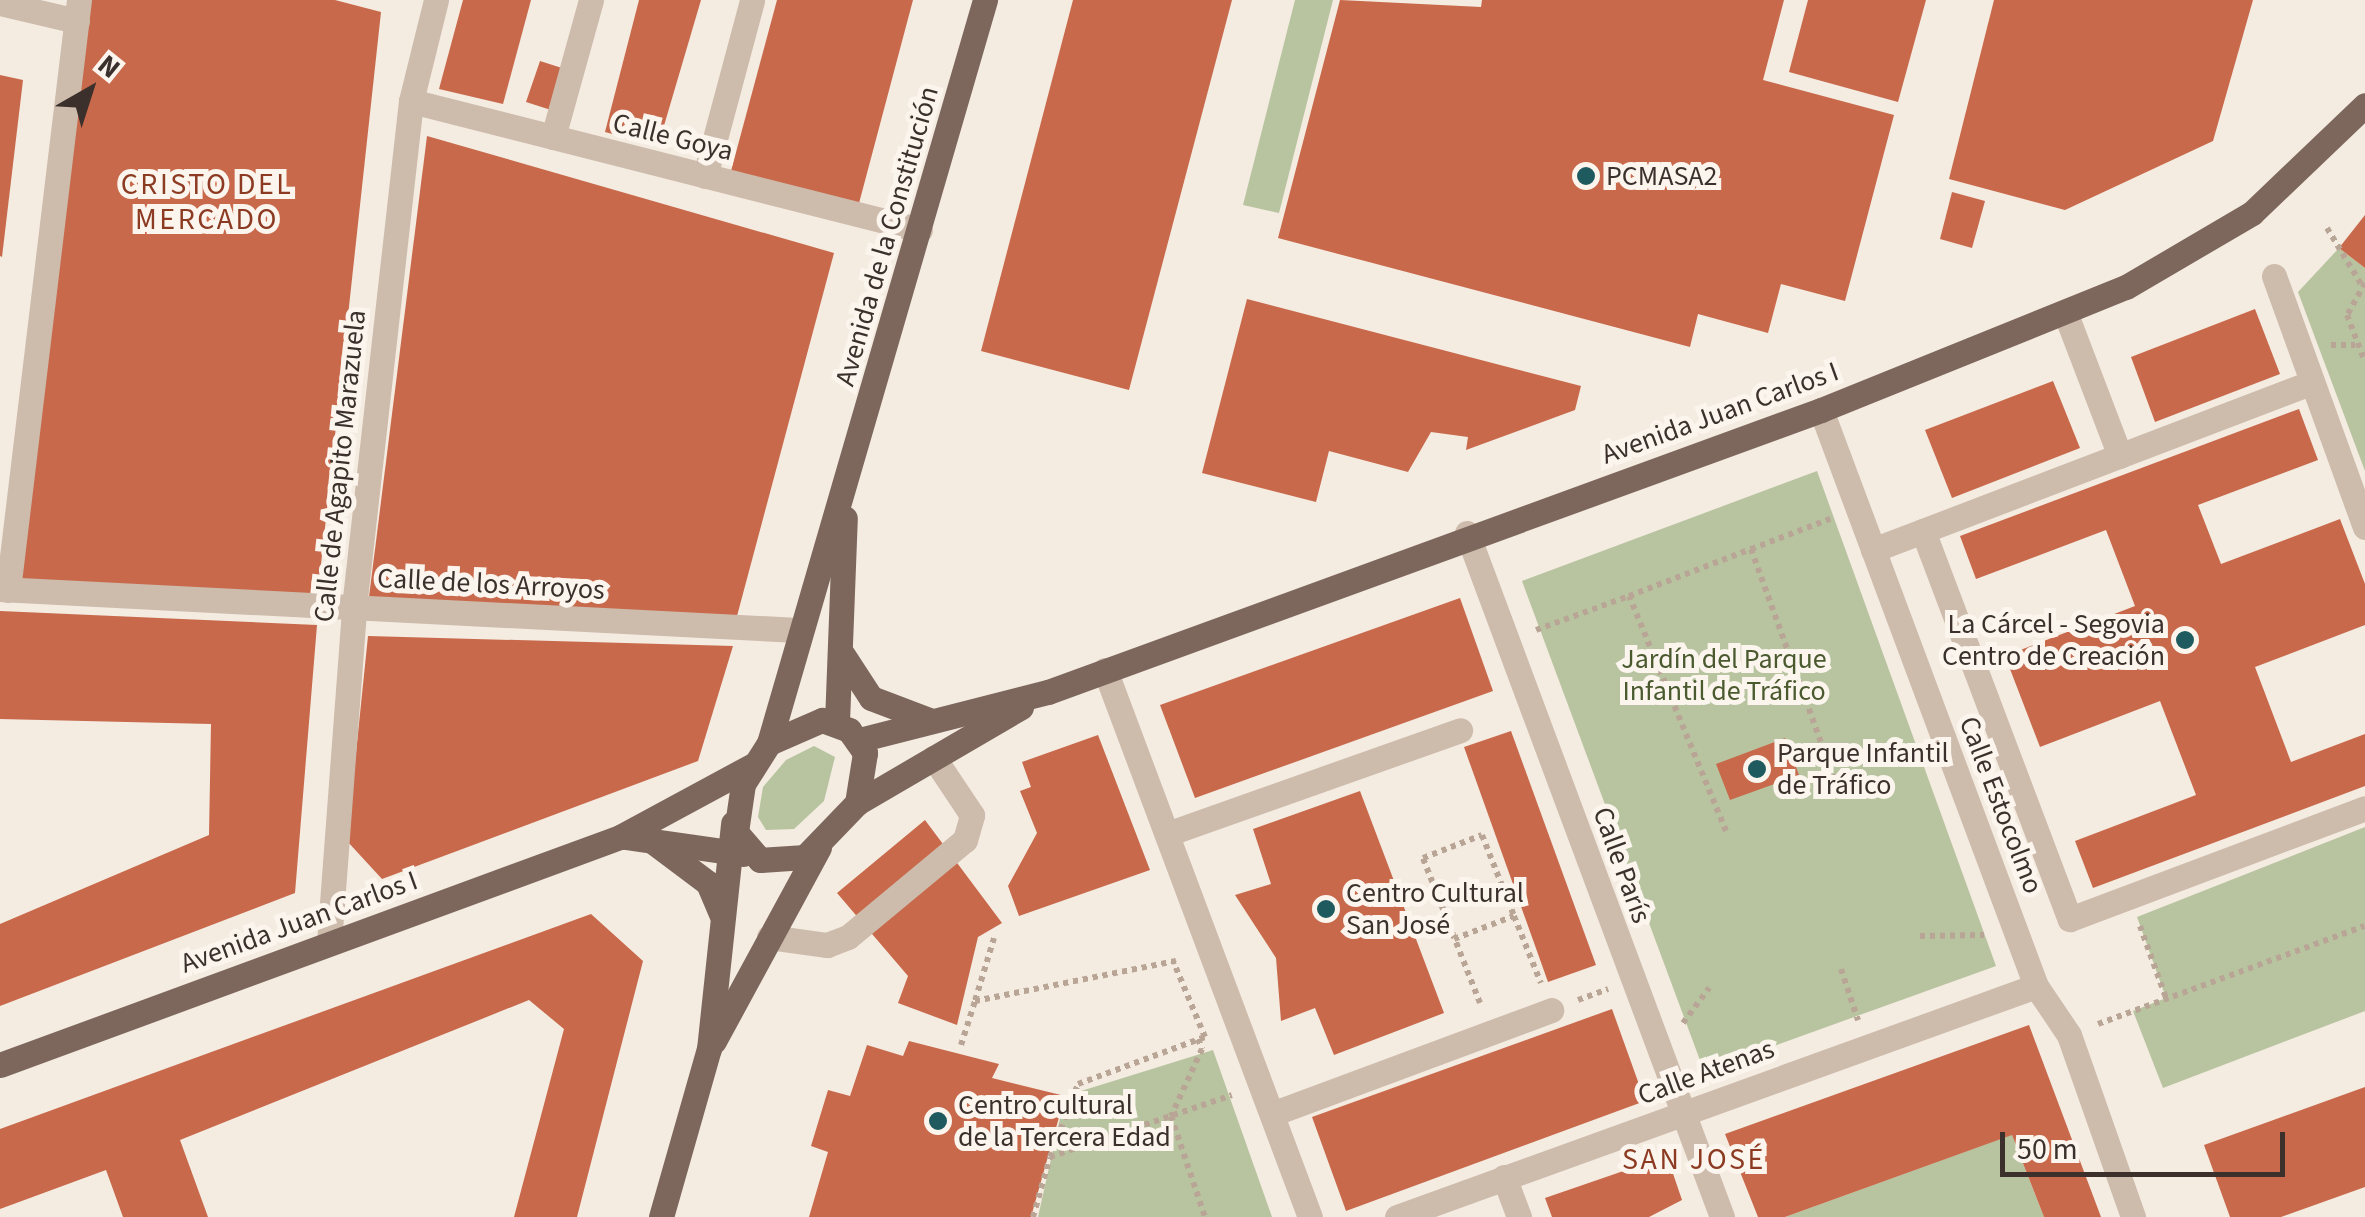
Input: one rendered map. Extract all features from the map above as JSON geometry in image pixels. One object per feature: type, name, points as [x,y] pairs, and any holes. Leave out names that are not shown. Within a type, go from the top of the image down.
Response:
[{"type":"main road","name":"Avenida de la Constitución","points":[[770,743],[798,630],[847,488],[984,0]]},
{"type":"main road","name":"Avenida Juan Carlos I","points":[[859,740],[1048,692],[1466,534],[1821,410],[2065,312],[2161,270],[2252,213],[2365,105]]},
{"type":"main road","name":"Avenida de la Constitución","points":[[837,722],[847,488]]},
{"type":"main road","points":[[841,643],[845,664],[871,698],[910,718],[934,720]]},
{"type":"main road","name":"Avenida Juan Carlos I","points":[[857,803],[1048,692]]},
{"type":"main road","points":[[661,1217],[709,1050],[734,808],[753,765],[770,743],[804,723],[837,722],[859,740],[868,766],[857,803],[819,848],[709,1050]]},
{"type":"main road","name":"Avenida Juan Carlos I","points":[[0,1065],[629,837],[753,765]]},
{"type":"main road","points":[[734,808],[737,837],[760,860],[789,863],[819,848]]},
{"type":"main road","name":"Avenida Juan Carlos I","points":[[629,837],[730,850],[760,860]]},
{"type":"main road","points":[[629,837],[695,869],[724,922]]},
{"type":"street","name":"Calle de Agapito Marazuela","points":[[330,943],[354,607],[411,102],[436,0]]},
{"type":"street","points":[[553,138],[590,0]]},
{"type":"street","points":[[705,176],[752,0]]},
{"type":"street","points":[[0,3],[78,10],[4,590]]},
{"type":"street","name":"Calle Goya","points":[[411,102],[920,230]]},
{"type":"street","points":[[2274,276],[2365,527]]},
{"type":"street","points":[[2065,312],[2120,456]]},
{"type":"street","points":[[1873,550],[2312,382]]},
{"type":"street","name":"Calle Estocolmo","points":[[1821,410],[2036,986],[2069,1035],[2134,1217]]},
{"type":"street","points":[[1923,532],[2070,919],[2365,808]]},
{"type":"street","name":"Calle París","points":[[1466,534],[1722,1217]]},
{"type":"street","name":"Calle de los Arroyos","points":[[4,590],[798,630]]},
{"type":"street","points":[[1105,670],[1310,1217]]},
{"type":"street","points":[[1167,834],[1460,730]]},
{"type":"street","points":[[769,937],[827,945],[848,937],[966,840],[972,815],[934,758]]},
{"type":"street","name":"Calle Atenas","points":[[1398,1217],[2036,986]]},
{"type":"street","points":[[1272,1114],[1551,1010]]},
{"type":"street","points":[[1504,1178],[1518,1217]]},
{"type":"path","points":[[2326,228],[2363,284],[2347,316],[2365,362]]},
{"type":"path","points":[[1506,641],[1858,509]]},
{"type":"path","points":[[1752,549],[1838,789]]},
{"type":"path","points":[[1629,596],[1726,831]]},
{"type":"path","points":[[1492,1032],[1423,858],[1452,847],[1482,836],[1551,1010],[1633,980]]},
{"type":"path","points":[[2130,896],[2166,998]]},
{"type":"path","points":[[1454,939],[1514,916]]},
{"type":"path","points":[[2069,1035],[2364,925]]},
{"type":"path","points":[[1920,936],[1974,940]]},
{"type":"path","points":[[961,1045],[994,938]]},
{"type":"path","points":[[975,1001],[1192,957]]},
{"type":"path","points":[[1033,1217],[1050,1157],[1078,1084],[1205,1037],[1173,961]]},
{"type":"path","points":[[1841,969],[1866,1046]]},
{"type":"path","points":[[1198,1039],[1202,1049],[1171,1116],[1204,1217]]},
{"type":"path","points":[[1050,1157],[1243,1091]]},
{"type":"green space","points":[[1295,0],[1333,0],[1279,213],[1243,205]]},
{"type":"green space","points":[[2339,248],[2365,268],[2365,471],[2298,292]]},
{"type":"green space","name":"Jardín del Parque Infantil de Tráfico","points":[[1817,471],[1996,966],[1704,1071],[1522,581]]},
{"type":"green space","points":[[814,746],[835,757],[824,801],[794,829],[766,830],[758,817],[763,787],[786,760]]},
{"type":"green space","points":[[2365,827],[2365,1011],[2163,1088],[2133,1011],[2166,998],[2137,917]]},
{"type":"green space","points":[[1213,1050],[1272,1217],[1038,1217],[1065,1096]]},
{"type":"green space","points":[[2011,1135],[2044,1217],[1785,1217]]},
{"type":"building","points":[[91,0],[335,0],[381,12],[317,601],[18,584]]},
{"type":"building","points":[[463,0],[531,0],[503,104],[439,89]]},
{"type":"building","points":[[639,0],[701,0],[658,146],[605,132]]},
{"type":"building","points":[[777,0],[913,0],[858,207],[731,171]]},
{"type":"building","points":[[1073,0],[1232,0],[1129,390],[981,351]]},
{"type":"building","name":"PCMASA2","points":[[1340,0],[1481,7],[1482,0],[1784,0],[1763,80],[1894,115],[1845,301],[1781,284],[1768,333],[1698,314],[1690,347],[1278,238]]},
{"type":"building","points":[[1808,0],[1926,0],[1898,102],[1789,72]]},
{"type":"building","points":[[1994,0],[2253,0],[2213,141],[2065,210],[1949,179]]},
{"type":"building","points":[[540,61],[565,69],[551,110],[526,102]]},
{"type":"building","points":[[0,75],[23,80],[2,257],[0,256]]},
{"type":"building","points":[[427,136],[834,253],[737,616],[369,597]]},
{"type":"building","points":[[1952,192],[1985,201],[1972,248],[1940,239]]},
{"type":"building","points":[[2365,215],[2365,268],[2339,248]]},
{"type":"building","points":[[1247,299],[1581,386],[1575,410],[1466,450],[1468,437],[1431,432],[1408,472],[1329,451],[1316,502],[1202,473]]},
{"type":"building","points":[[2255,309],[2280,374],[2155,422],[2131,357]]},
{"type":"building","points":[[2053,381],[2080,448],[1952,498],[1925,430]]},
{"type":"building","name":"La Cárcel - Segovia Centro de Creación","points":[[2299,409],[2318,460],[2198,505],[2221,564],[2340,519],[2365,584],[2365,625],[2255,667],[2291,762],[2365,734],[2365,786],[2093,888],[2075,841],[2196,795],[2160,701],[2040,747],[2005,656],[2135,606],[2106,530],[1976,579],[1960,536]]},
{"type":"building","points":[[1460,598],[1493,691],[1195,798],[1160,705]]},
{"type":"building","points":[[0,611],[317,625],[295,893],[0,1006],[0,924],[209,835],[211,724],[0,719]]},
{"type":"building","points":[[368,636],[733,646],[698,761],[382,879],[347,841]]},
{"type":"building","points":[[1511,731],[1596,965],[1548,982],[1464,747]]},
{"type":"building","points":[[1098,735],[1150,870],[1019,916],[1008,886],[1037,833],[1020,791],[1031,787],[1022,762]]},
{"type":"building","name":"Parque Infantil de Tráfico","points":[[1785,738],[1799,775],[1730,800],[1716,764]]},
{"type":"building","name":"Centro Cultural San José","points":[[1360,791],[1444,1013],[1334,1055],[1315,1008],[1281,1021],[1276,958],[1235,895],[1271,884],[1253,829]]},
{"type":"building","points":[[925,820],[1002,923],[978,937],[957,1025],[898,1003],[908,976],[837,893]]},
{"type":"building","points":[[591,914],[643,961],[577,1217],[514,1217],[564,1029],[529,1000],[180,1140],[208,1217],[123,1217],[106,1170],[0,1209],[0,1129]]},
{"type":"building","points":[[1612,1009],[1645,1101],[1346,1211],[1312,1117]]},
{"type":"building","points":[[2029,1025],[2101,1217],[2044,1217],[2012,1135],[1785,1217],[1758,1217],[1725,1134]]},
{"type":"building","name":"Centro cultural de la Tercera Edad","points":[[909,1041],[999,1064],[992,1078],[1065,1096],[1031,1217],[809,1217],[828,1152],[811,1146],[828,1090],[850,1096],[867,1045],[903,1056]]},
{"type":"building","points":[[2365,1087],[2365,1187],[2281,1217],[2230,1217],[2204,1145]]},
{"type":"building","points":[[1667,1156],[1682,1200],[1649,1217],[1552,1217],[1545,1198]]},
{"type":"place","name":"PCMASA2","points":[[1586,176]]},
{"type":"place","name":"La Cárcel - Segovia Centro de Creación","points":[[2185,640]]},
{"type":"place","name":"Parque Infantil de Tráfico","points":[[1757,769]]},
{"type":"place","name":"Centro Cultural San José","points":[[1326,909]]},
{"type":"place","name":"Centro cultural de la Tercera Edad","points":[[938,1121]]},
{"type":"district","name":"CRISTO DEL MERCADO","points":[[207,202]]},
{"type":"district","name":"SAN JOSÉ","points":[[1694,1160]]}]
